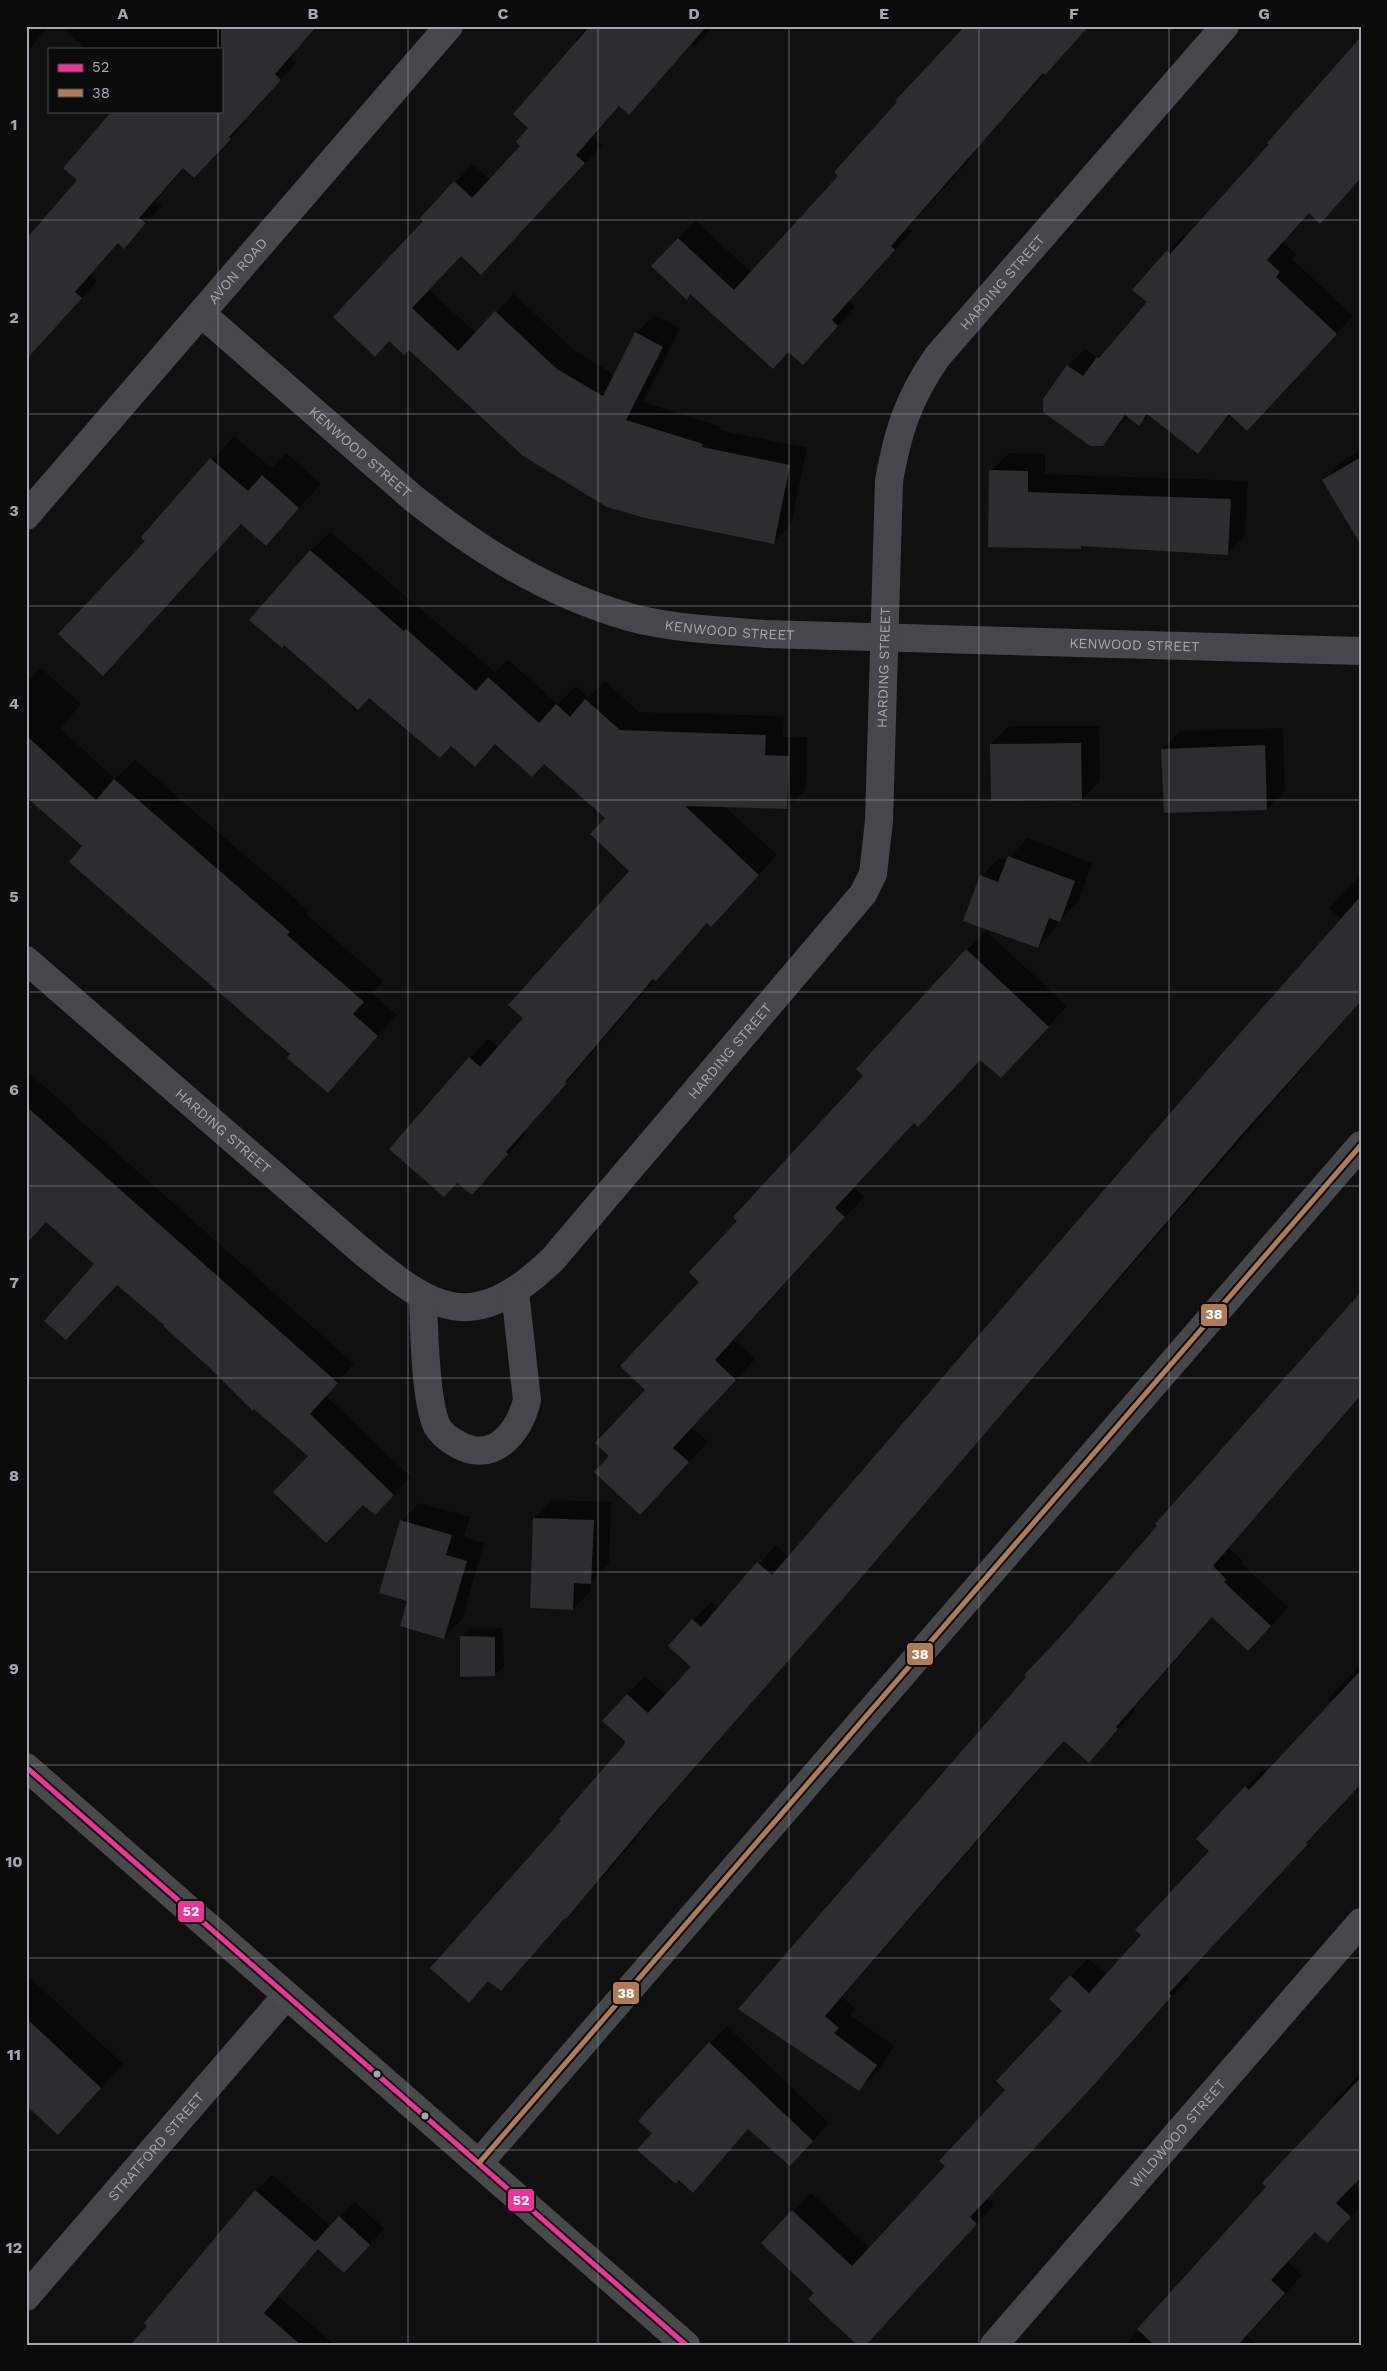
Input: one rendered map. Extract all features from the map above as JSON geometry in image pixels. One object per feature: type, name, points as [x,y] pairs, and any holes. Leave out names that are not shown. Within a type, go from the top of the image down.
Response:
[{"type":"main road","points":[[26,1767],[686,2345]]},
{"type":"street","name":"AVON ROAD","points":[[26,516],[450,26]]},
{"type":"street","name":"HARDING STREET","points":[[26,960],[357,1247],[423,1298],[450,1306],[488,1305],[514,1292],[553,1259],[863,894],[873,874],[877,854],[889,481],[896,437],[919,382],[937,357],[1225,26]]},
{"type":"street","name":"KENWOOD STREET","points":[[202,314],[413,498],[490,554],[544,584],[630,617],[690,628],[765,634],[884,639],[1361,651]]},
{"type":"street","points":[[478,2164],[1361,1145]]},
{"type":"street","points":[[423,1298],[424,1335],[432,1407],[438,1427],[447,1438],[466,1449],[490,1450],[504,1442],[516,1430],[524,1414],[527,1400],[514,1292]]},
{"type":"street","name":"WILDWOOD STREET","points":[[994,2345],[1361,1922]]},
{"type":"street","name":"STRATFORD STREET","points":[[26,2297],[286,1996]]},
{"type":"building","points":[[221,26],[317,26],[275,74],[281,80],[229,137],[231,139],[194,178],[183,168],[139,218],[146,223],[124,249],[118,243],[75,292],[82,298],[26,360],[26,239],[77,180],[63,168],[111,112],[222,112]]},
{"type":"building","points":[[590,26],[707,26],[629,115],[619,106],[576,155],[585,163],[481,275],[461,256],[412,308],[458,351],[495,311],[557,369],[603,396],[635,332],[663,347],[626,420],[703,444],[702,447],[790,465],[774,544],[645,518],[607,507],[523,456],[409,350],[404,355],[389,341],[375,357],[333,317],[423,221],[420,218],[454,181],[472,198],[520,146],[516,142],[528,128],[513,114]]},
{"type":"building","points":[[965,26],[1089,26],[1045,75],[1043,73],[891,246],[895,250],[832,320],[838,326],[803,365],[788,352],[773,369],[690,294],[687,300],[651,266],[678,238],[734,290],[838,176],[834,172],[897,102],[895,101]]},
{"type":"building","points":[[1361,37],[1361,178],[1320,224],[1309,213],[1267,260],[1280,272],[1276,277],[1337,334],[1247,431],[1229,414],[1198,454],[1147,414],[1139,426],[1125,415],[1103,446],[1090,446],[1043,412],[1043,399],[1067,365],[1083,376],[1097,357],[1099,358],[1147,302],[1132,290],[1167,250],[1170,254],[1269,144],[1267,143]]},
{"type":"building","points":[[1361,457],[1361,545],[1322,480]]},
{"type":"building","points":[[210,458],[248,491],[262,475],[299,508],[266,546],[241,524],[103,676],[58,634],[145,541],[141,537]]},
{"type":"building","points":[[989,470],[1028,471],[1028,492],[1231,499],[1228,555],[1081,546],[1081,549],[988,547]]},
{"type":"building","points":[[310,550],[404,631],[406,629],[476,691],[488,677],[539,723],[556,704],[570,717],[585,699],[620,730],[766,735],[765,755],[789,756],[787,809],[685,806],[759,875],[711,927],[707,923],[656,981],[653,979],[565,1082],[567,1083],[506,1152],[508,1154],[472,1195],[457,1183],[444,1197],[389,1149],[469,1057],[480,1067],[523,1018],[508,1005],[629,871],[590,834],[605,818],[544,764],[532,777],[495,744],[475,767],[451,746],[440,758],[369,698],[358,710],[284,645],[282,648],[249,620]]},
{"type":"building","points":[[26,735],[96,800],[114,779],[290,932],[287,935],[364,1002],[353,1014],[378,1036],[328,1093],[287,1058],[290,1054],[69,862],[82,846],[26,797]]},
{"type":"building","points":[[1081,743],[1082,800],[991,801],[990,744]]},
{"type":"building","points":[[1265,745],[1267,810],[1164,813],[1161,749]]},
{"type":"building","points":[[1008,856],[1075,881],[1060,922],[1049,918],[1038,948],[963,921],[980,875],[998,882]]},
{"type":"building","points":[[1361,896],[1361,1001],[1238,1139],[854,1586],[658,1809],[566,1919],[501,1991],[488,1981],[469,2003],[430,1968],[561,1821],[559,1819],[624,1745],[625,1741],[602,1721],[627,1694],[648,1713],[691,1667],[668,1646],[692,1619],[701,1627],[757,1562],[772,1575],[1204,1074]]},
{"type":"building","points":[[966,949],[1049,1027],[1001,1078],[980,1060],[918,1127],[914,1123],[835,1208],[845,1217],[715,1360],[736,1380],[673,1448],[689,1462],[640,1515],[594,1472],[609,1456],[595,1443],[645,1390],[620,1366],[699,1282],[689,1272],[737,1221],[733,1217],[863,1076],[856,1069]]},
{"type":"building","points":[[26,1106],[338,1383],[310,1414],[394,1495],[375,1515],[363,1505],[326,1543],[273,1492],[308,1456],[254,1409],[253,1411],[164,1325],[117,1285],[66,1340],[44,1321],[94,1264],[46,1222],[26,1244]]},
{"type":"building","points":[[1361,1292],[1361,1395],[1213,1566],[1226,1579],[1224,1582],[1271,1626],[1248,1651],[1212,1617],[1116,1727],[1118,1729],[1089,1763],[1064,1741],[1019,1791],[825,2016],[839,2028],[834,2033],[877,2065],[859,2091],[738,2009],[1026,1677],[1024,1675],[1060,1637],[1157,1526],[1155,1524]]},
{"type":"building","points":[[533,1518],[594,1520],[591,1584],[574,1583],[573,1610],[530,1608]]},
{"type":"building","points":[[400,1520],[452,1535],[446,1555],[467,1561],[444,1639],[400,1626],[407,1601],[379,1593]]},
{"type":"building","points":[[460,1636],[495,1637],[495,1676],[460,1677]]},
{"type":"building","points":[[1361,1670],[1361,1784],[1306,1843],[1308,1844],[1169,1993],[1172,1996],[1092,2087],[970,2217],[977,2224],[866,2345],[857,2345],[808,2299],[814,2293],[761,2243],[792,2210],[852,2266],[945,2166],[939,2161],[1005,2090],[996,2081],[1062,2011],[1049,1999],[1070,1975],[1089,1993],[1141,1935],[1135,1930],[1209,1851],[1196,1839],[1245,1786],[1249,1790]]},
{"type":"building","points":[[26,2018],[101,2088],[58,2135],[26,2105]]},
{"type":"building","points":[[709,2042],[813,2141],[790,2166],[748,2129],[693,2193],[679,2180],[676,2184],[637,2150],[652,2133],[638,2121]]},
{"type":"building","points":[[1361,2077],[1361,2177],[1336,2203],[1351,2217],[1327,2243],[1315,2232],[1271,2280],[1285,2293],[1238,2345],[1154,2345],[1137,2329],[1266,2187],[1262,2183]]},
{"type":"building","points":[[255,2190],[315,2242],[339,2216],[370,2245],[344,2273],[318,2249],[264,2313],[301,2345],[130,2345],[147,2326],[144,2323]]},
{"type":"transit line","name":"38","points":[[479,2163],[1361,1145]]},
{"type":"transit line","name":"52","points":[[26,1767],[686,2345]]}]
